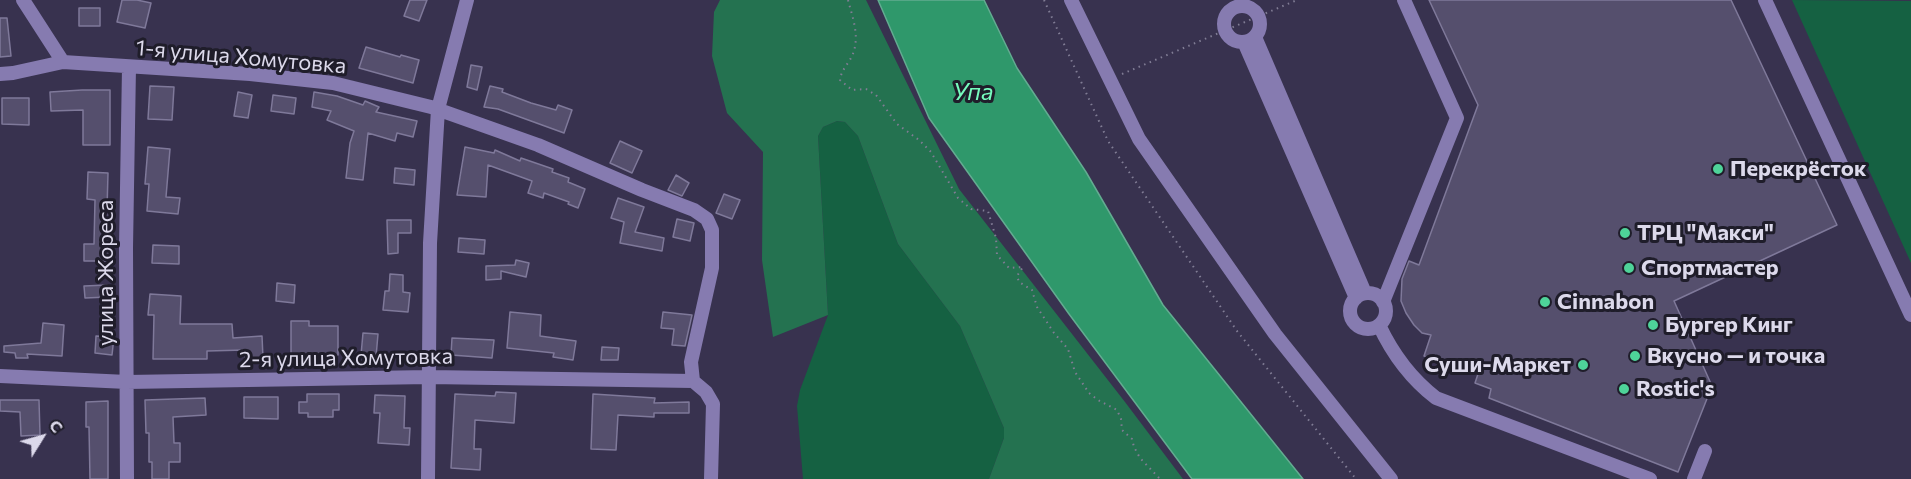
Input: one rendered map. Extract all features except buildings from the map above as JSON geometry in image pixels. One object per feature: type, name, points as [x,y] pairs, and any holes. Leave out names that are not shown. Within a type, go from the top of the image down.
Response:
[{"type":"street","points":[[23,0],[63,62]]},
{"type":"street","points":[[428,479],[430,243],[438,109],[467,0]]},
{"type":"street","points":[[1071,0],[1139,139],[1269,325],[1391,479]]},
{"type":"street","points":[[1383,302],[1376,295],[1361,296],[1350,307],[1351,318],[1358,326],[1369,329],[1379,325],[1385,317],[1383,302],[1456,118],[1404,0]]},
{"type":"street","points":[[1765,0],[1911,315]]},
{"type":"street","points":[[1232,4],[1250,8],[1259,17],[1260,27],[1249,40],[1233,40],[1225,32],[1224,21],[1232,4]]},
{"type":"street","points":[[1249,40],[1361,296]]},
{"type":"street","name":"1-я улица Хомутовка","points":[[0,74],[13,74],[63,62],[250,74],[333,83],[438,109],[538,145],[694,210],[707,219],[712,230],[712,268],[691,362],[693,381]]},
{"type":"street","name":"улица Жореса","points":[[127,479],[129,67]]},
{"type":"street","points":[[1379,325],[1398,361],[1436,398],[1650,479]]},
{"type":"street","name":"2-я улица Хомутовка","points":[[0,376],[127,382],[429,377],[693,381]]},
{"type":"street","points":[[693,381],[706,392],[713,404],[711,479]]},
{"type":"street","points":[[1694,479],[1705,451]]},
{"type":"path","points":[[848,0],[856,32],[852,56],[841,73],[840,80],[852,90],[866,89],[876,95],[897,124],[931,152],[958,198],[971,209],[988,211],[996,238],[997,255],[1007,267],[1023,267],[1017,276],[1018,281],[1032,291],[1035,304],[1054,333],[1068,349],[1075,372],[1089,393],[1117,410],[1120,414],[1122,430],[1132,439],[1140,458],[1160,479]]},
{"type":"path","points":[[1044,0],[1108,141],[1237,332],[1356,479]]},
{"type":"path","points":[[1110,79],[1297,0]]},
{"type":"shaded area","points":[[720,0],[866,0],[959,189],[1183,479],[989,479],[1004,438],[1004,428],[960,326],[898,244],[858,136],[845,122],[837,121],[823,127],[818,136],[828,315],[773,337],[762,260],[763,152],[727,113],[712,56],[714,12]]},
{"type":"shaded area","points":[[1792,0],[1911,1],[1911,263]]},
{"type":"shaded area","points":[[837,121],[845,122],[858,136],[898,244],[960,326],[1004,428],[1004,438],[989,479],[803,479],[797,406],[800,390],[828,315],[818,136],[823,127]]},
{"type":"water","name":"Упа","points":[[878,0],[984,0],[1017,68],[1086,172],[1163,305],[1303,479],[1192,479],[1069,314],[929,118]]},
{"type":"place","name":"Перекрёсток","points":[[1718,169]]},
{"type":"place","name":"ТРЦ \"Макси\"","points":[[1625,233]]},
{"type":"place","name":"Спортмастер","points":[[1629,268]]},
{"type":"place","name":"Cinnabon","points":[[1545,302]]},
{"type":"place","name":"Бургер Кинг","points":[[1653,325]]},
{"type":"place","name":"Вкусно — и точка","points":[[1635,356]]},
{"type":"place","name":"Суши-Маркет","points":[[1583,365]]},
{"type":"place","name":"Rostic's","points":[[1624,389]]}]
